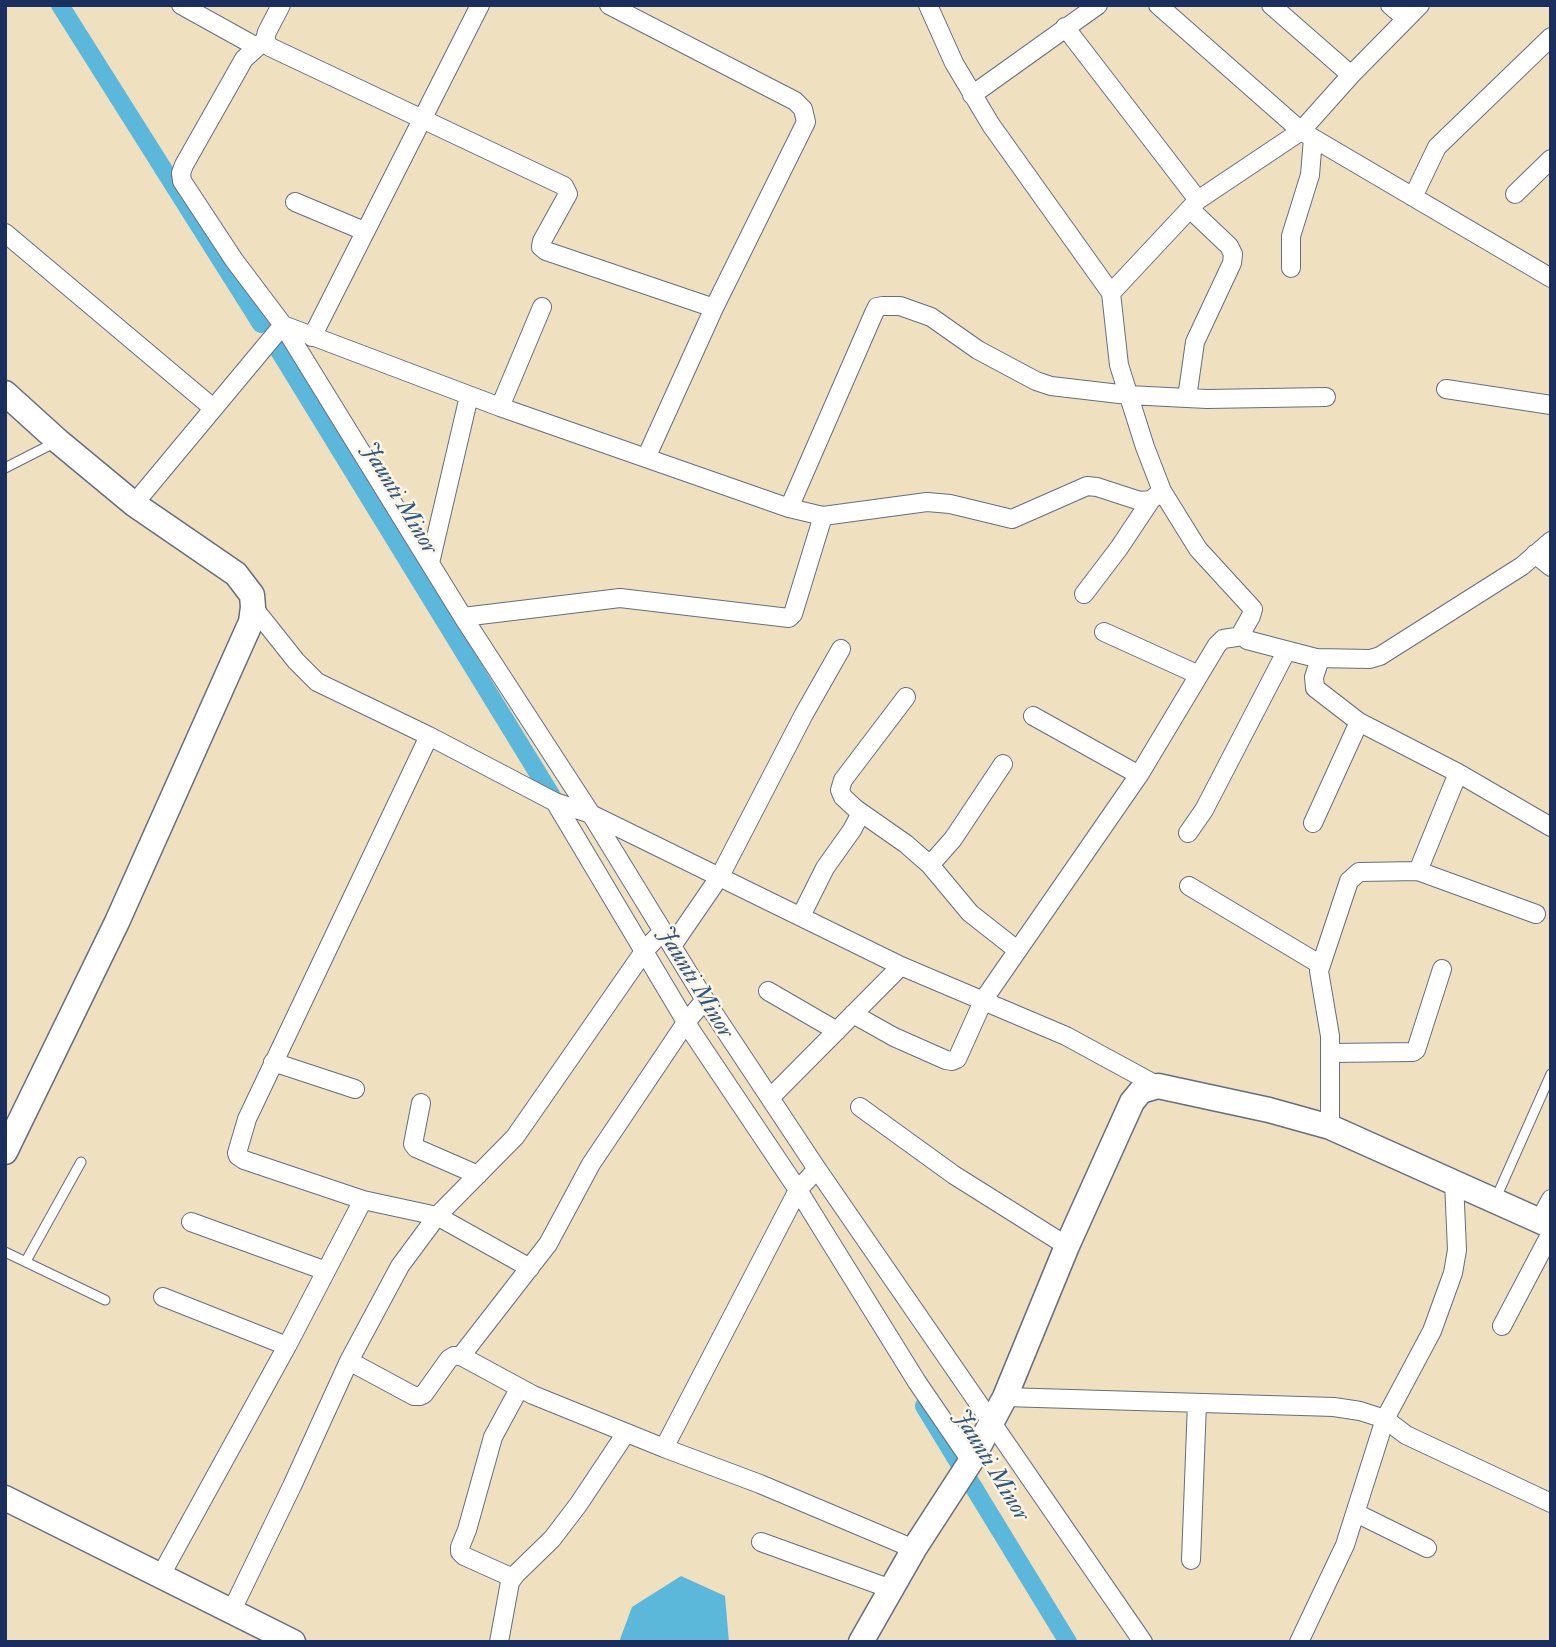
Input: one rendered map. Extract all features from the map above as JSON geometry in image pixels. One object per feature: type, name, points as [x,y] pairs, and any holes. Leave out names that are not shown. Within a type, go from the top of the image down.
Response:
[{"type":"street","points":[[181,5],[567,189],[568,194],[542,241],[541,247],[545,251],[714,308]]},
{"type":"street","points":[[281,5],[260,43],[244,59],[181,173],[182,181],[234,260],[283,325],[463,617],[572,807],[657,942],[696,1010],[981,1443],[1143,1642]]},
{"type":"street","points":[[312,337],[480,5]]},
{"type":"street","points":[[608,5],[794,101],[803,109],[806,122],[714,308],[646,458]]},
{"type":"street","points":[[929,5],[972,95],[1111,293],[1119,365],[1156,496],[1213,567],[1250,604],[1253,609],[1244,627],[1243,636]]},
{"type":"street","points":[[972,95],[1098,5]]},
{"type":"street","points":[[1158,5],[1307,135],[1551,278]]},
{"type":"street","points":[[1271,5],[1351,75]]},
{"type":"street","points":[[1390,5],[1406,19]]},
{"type":"street","points":[[1111,293],[1194,205],[1307,135],[1351,75],[1420,5]]},
{"type":"street","points":[[1065,27],[1194,205],[1230,246],[1233,254],[1232,263],[1195,342],[1187,398]]},
{"type":"street","points":[[1413,197],[1437,147],[1551,37]]},
{"type":"street","points":[[1291,268],[1291,236],[1310,175],[1307,135]]},
{"type":"street","points":[[1515,194],[1551,159]]},
{"type":"street","points":[[295,202],[364,231]]},
{"type":"street","points":[[5,233],[213,408]]},
{"type":"street","points":[[789,508],[877,307],[900,306],[932,317],[978,350],[1036,381],[1051,386],[1128,395],[1236,400],[1326,397]]},
{"type":"street","points":[[500,407],[542,307]]},
{"type":"street","points":[[283,325],[500,407],[789,508],[823,516],[927,502],[950,504],[1004,519],[1017,519],[1087,486],[1140,501],[1156,496]]},
{"type":"street","points":[[134,504],[283,325]]},
{"type":"street","points":[[1446,390],[1551,405]]},
{"type":"street","points":[[5,393],[134,504],[236,574],[252,595],[253,607],[251,622],[117,922],[5,1152]]},
{"type":"street","points":[[430,563],[469,396]]},
{"type":"street","points":[[1084,594],[1156,496]]},
{"type":"street","points":[[463,617],[620,598],[789,618],[793,614],[823,516]]},
{"type":"street","points":[[1243,636],[1247,640],[1286,652],[1316,658],[1370,659],[1380,656],[1522,566],[1551,541]]},
{"type":"street","points":[[1535,554],[1551,567]]},
{"type":"street","points":[[253,607],[296,661],[317,682],[901,966],[984,999],[1077,1041],[1158,1086],[1269,1110],[1330,1127],[1454,1181],[1547,1227]]},
{"type":"street","points":[[1104,632],[1199,675]]},
{"type":"street","points":[[853,1014],[894,1037],[952,1061],[957,1059],[984,999],[1139,775],[1217,645],[1223,639],[1243,636]]},
{"type":"street","points":[[232,1610],[349,1361],[400,1266],[437,1216],[515,1137],[657,942],[720,876],[841,649]]},
{"type":"street","points":[[1188,833],[1204,810],[1286,652]]},
{"type":"street","points":[[1316,658],[1318,665],[1314,677],[1315,688],[1359,722],[1458,773],[1551,827]]},
{"type":"street","points":[[906,696],[840,785],[843,797],[930,865],[970,912],[1017,950]]},
{"type":"street","points":[[1033,716],[1139,775]]},
{"type":"street","points":[[1313,823],[1359,722]]},
{"type":"street","points":[[429,736],[247,1119],[238,1156],[363,1200],[437,1216],[530,1268]]},
{"type":"street","points":[[930,865],[953,839],[1003,764]]},
{"type":"street","points":[[1418,871],[1458,773]]},
{"type":"street","points":[[572,807],[657,942],[696,1010],[771,1097],[808,1179],[917,1382],[981,1443]]},
{"type":"street","points":[[801,916],[825,868],[861,813]]},
{"type":"street","points":[[1330,1127],[1331,1053],[1328,1012],[1319,971],[1353,875],[1359,872],[1418,871],[1536,915]]},
{"type":"street","points":[[1189,886],[1321,965]]},
{"type":"street","points":[[771,1097],[901,966]]},
{"type":"street","points":[[1331,1053],[1416,1050],[1442,969]]},
{"type":"street","points":[[768,991],[837,1031]]},
{"type":"street","points":[[461,1356],[548,1244],[591,1164],[696,1010]]},
{"type":"street","points":[[273,1062],[355,1089]]},
{"type":"street","points":[[861,1642],[914,1549],[981,1443],[1005,1397],[1067,1247],[1132,1102],[1141,1091],[1158,1086]]},
{"type":"street","points":[[421,1103],[413,1144],[416,1148],[478,1175]]},
{"type":"street","points":[[860,1107],[954,1175],[1067,1247]]},
{"type":"street","points":[[664,1448],[808,1179]]},
{"type":"street","points":[[1299,1642],[1345,1545],[1385,1419],[1432,1331],[1454,1273],[1457,1250],[1454,1181]]},
{"type":"street","points":[[1502,1326],[1547,1227],[1551,1199]]},
{"type":"street","points":[[161,1574],[287,1346],[363,1200]]},
{"type":"street","points":[[191,1222],[326,1271]]},
{"type":"street","points":[[163,1297],[287,1346]]},
{"type":"street","points":[[349,1361],[414,1396],[420,1396],[425,1394],[449,1359],[461,1356],[519,1389],[760,1484],[914,1549]]},
{"type":"street","points":[[513,1578],[464,1556],[460,1547],[493,1437],[519,1389]]},
{"type":"street","points":[[1005,1397],[1360,1410],[1385,1419],[1406,1435],[1551,1503]]},
{"type":"street","points":[[1191,1560],[1196,1403]]},
{"type":"street","points":[[499,1642],[506,1596],[513,1578],[552,1539],[626,1433]]},
{"type":"street","points":[[5,1498],[293,1642]]},
{"type":"street","points":[[1356,1513],[1427,1548]]},
{"type":"street","points":[[761,1542],[891,1589]]},
{"type":"lane","points":[[5,468],[58,441]]},
{"type":"lane","points":[[1495,1200],[1551,1074]]},
{"type":"lane","points":[[26,1261],[81,1162]]},
{"type":"lane","points":[[5,1252],[105,1300]]},
{"type":"water","points":[[681,1576],[725,1596],[729,1642],[619,1642],[632,1607]]},
{"type":"waterway","name":"Jaunti Minor","points":[[60,5],[261,324]]},
{"type":"waterway","name":"Jaunti Minor","points":[[278,349],[558,806]]},
{"type":"waterway","name":"Jaunti Minor","points":[[924,1406],[1068,1642]]}]
